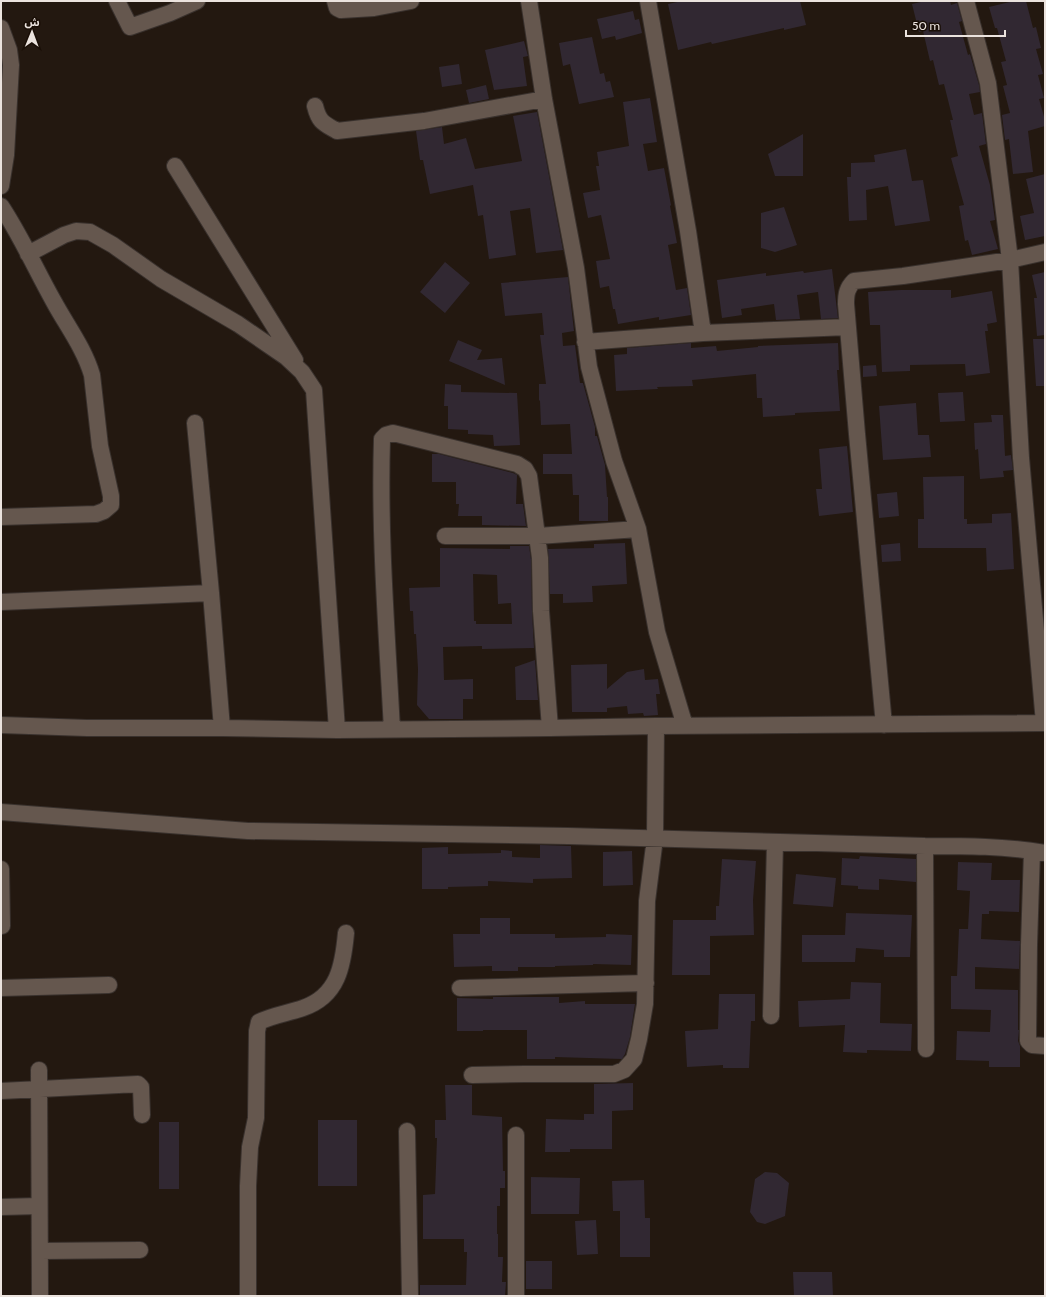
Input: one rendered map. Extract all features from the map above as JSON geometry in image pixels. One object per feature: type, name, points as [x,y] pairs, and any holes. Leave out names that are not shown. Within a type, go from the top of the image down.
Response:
[{"type":"street","points":[[117,1],[130,27],[170,13],[197,1]]},
{"type":"street","points":[[335,1],[337,8],[341,10],[374,8],[411,1]]},
{"type":"street","points":[[529,1],[544,99],[576,268],[589,367],[614,461],[638,529],[657,632],[685,726]]},
{"type":"street","points":[[648,1],[688,231],[703,333]]},
{"type":"street","points":[[1,725],[86,728],[392,730],[1044,723],[1041,639],[1021,458],[1010,260],[988,83],[966,1]]},
{"type":"street","points":[[1,28],[9,50],[11,66],[6,155],[1,186]]},
{"type":"street","points":[[315,106],[318,118],[326,125],[337,131],[424,121],[544,99]]},
{"type":"street","points":[[175,166],[314,390],[337,730]]},
{"type":"street","points":[[1,206],[54,303],[81,346],[89,365],[92,375],[100,446],[111,496],[111,505],[104,511],[96,514],[1,517]]},
{"type":"street","points":[[28,254],[64,235],[76,231],[90,232],[113,245],[161,280],[238,324],[286,357],[302,372],[314,390]]},
{"type":"street","points":[[884,725],[856,434],[846,293],[849,286],[854,281],[903,276],[1010,260],[1045,252]]},
{"type":"street","points":[[585,342],[703,333],[848,327]]},
{"type":"street","points":[[195,423],[222,728]]},
{"type":"street","points":[[392,730],[384,602],[382,513],[382,439],[386,435],[392,433],[517,464],[525,469],[529,476],[538,536],[541,611],[550,728]]},
{"type":"street","points":[[445,536],[538,536],[638,529]]},
{"type":"street","points":[[1,602],[211,594]]},
{"type":"street","points":[[472,1075],[614,1074],[624,1070],[634,1059],[645,1004],[647,901],[655,838],[656,726]]},
{"type":"street","points":[[1,812],[248,830],[655,838],[925,846],[980,846],[1038,852],[1029,953],[1028,1042],[1032,1045],[1045,1046]]},
{"type":"street","points":[[771,1016],[775,842]]},
{"type":"street","points":[[925,846],[926,1049]]},
{"type":"street","points":[[1,869],[2,926]]},
{"type":"street","points":[[248,1296],[248,1186],[250,1147],[256,1118],[257,1031],[259,1022],[268,1018],[305,1008],[322,998],[333,987],[339,974],[345,948],[346,933]]},
{"type":"street","points":[[460,988],[646,983]]},
{"type":"street","points":[[1,988],[108,985]]},
{"type":"street","points":[[39,1070],[40,1296]]},
{"type":"street","points":[[1,1091],[138,1084],[141,1087],[142,1116]]},
{"type":"street","points":[[407,1131],[410,1296]]},
{"type":"street","points":[[516,1135],[516,1296]]},
{"type":"street","points":[[1,1207],[40,1206]]},
{"type":"street","points":[[40,1251],[140,1250]]},
{"type":"building","points":[[682,1],[800,1],[806,25],[784,30],[784,28],[712,44],[711,42],[678,50],[668,4]]},
{"type":"building","points":[[925,1],[950,1],[951,5],[957,3],[962,21],[959,22],[968,55],[970,54],[979,85],[980,92],[969,94],[974,115],[982,113],[986,144],[979,146],[990,185],[995,220],[990,221],[998,249],[972,255],[968,240],[965,241],[959,206],[964,205],[951,158],[958,156],[950,120],[953,120],[944,84],[939,85],[933,60],[930,61],[923,31],[919,32],[912,4]]},
{"type":"building","points":[[1014,1],[1026,1],[1033,28],[1036,27],[1041,48],[1036,49],[1043,74],[1038,75],[1044,98],[1039,99],[1045,120],[1045,126],[1028,131],[1033,172],[1013,174],[1009,139],[1005,140],[1002,115],[1010,113],[1003,86],[1007,85],[1001,62],[1006,61],[997,28],[995,28],[989,7]]},
{"type":"building","points":[[633,11],[635,20],[639,19],[642,33],[616,40],[615,36],[602,39],[597,19]]},
{"type":"building","points":[[592,37],[600,74],[604,73],[606,82],[610,81],[614,97],[579,104],[570,64],[563,66],[559,43]]},
{"type":"building","points":[[524,41],[528,56],[523,57],[527,86],[494,90],[485,50]]},
{"type":"building","points":[[459,64],[462,84],[442,87],[439,67]]},
{"type":"building","points":[[486,85],[489,99],[469,103],[466,90]]},
{"type":"building","points":[[650,98],[657,142],[643,144],[648,171],[664,168],[677,243],[668,245],[676,290],[687,288],[691,315],[659,320],[659,317],[618,324],[615,309],[613,309],[609,286],[600,288],[596,261],[610,259],[601,215],[588,218],[583,193],[600,190],[596,166],[599,166],[597,152],[629,146],[623,102]]},
{"type":"building","points":[[537,112],[563,250],[536,253],[530,208],[510,211],[516,255],[489,259],[483,215],[478,216],[473,185],[430,194],[423,160],[420,160],[416,131],[442,127],[444,144],[466,138],[475,169],[522,161],[513,116]]},
{"type":"building","points":[[803,134],[803,176],[775,176],[768,154]]},
{"type":"building","points":[[906,149],[912,181],[923,180],[930,221],[895,226],[888,186],[866,190],[867,220],[849,221],[847,177],[851,177],[851,163],[875,162],[874,155]]},
{"type":"building","points":[[1045,174],[1045,236],[1025,240],[1020,216],[1034,213],[1026,179]]},
{"type":"building","points":[[784,207],[797,245],[775,252],[761,248],[761,213]]},
{"type":"building","points":[[445,262],[470,283],[445,313],[420,292]]},
{"type":"building","points":[[832,269],[838,318],[821,319],[818,292],[797,295],[800,319],[776,320],[774,304],[741,309],[742,315],[722,318],[717,280],[766,273],[766,276]]},
{"type":"building","points":[[1045,272],[1045,335],[1037,336],[1034,298],[1037,298],[1032,275]]},
{"type":"building","points":[[568,277],[574,331],[562,333],[563,346],[575,345],[580,383],[583,383],[595,427],[595,436],[597,436],[605,465],[608,497],[608,521],[579,521],[579,495],[573,495],[572,474],[543,474],[543,454],[572,454],[570,424],[541,425],[539,384],[546,384],[540,335],[544,335],[542,313],[505,316],[501,283]]},
{"type":"building","points":[[901,290],[951,290],[951,298],[992,291],[997,322],[987,324],[988,331],[985,331],[990,373],[966,376],[965,364],[910,365],[910,371],[882,372],[880,325],[870,325],[868,292]]},
{"type":"building","points":[[1033,339],[1045,339],[1045,386],[1036,386]]},
{"type":"building","points":[[458,340],[482,350],[477,360],[502,358],[505,385],[449,361]]},
{"type":"building","points":[[691,343],[691,348],[716,346],[717,351],[758,346],[838,343],[839,370],[837,370],[840,411],[795,413],[795,415],[763,417],[762,398],[757,398],[756,374],[692,380],[693,386],[657,387],[658,389],[616,391],[614,355],[627,354],[627,348]]},
{"type":"building","points":[[876,365],[877,376],[863,377],[863,366]]},
{"type":"building","points":[[445,384],[461,385],[461,392],[517,393],[520,445],[494,446],[493,435],[468,434],[468,430],[448,429],[448,406],[444,406]]},
{"type":"building","points":[[963,392],[965,421],[940,422],[938,393]]},
{"type":"building","points":[[916,403],[918,435],[929,435],[931,457],[883,460],[879,406]]},
{"type":"building","points":[[991,415],[1003,415],[1005,456],[1011,455],[1013,470],[1003,471],[1004,477],[980,479],[978,449],[975,450],[974,423],[992,422]]},
{"type":"building","points":[[847,446],[853,512],[819,516],[816,489],[822,489],[819,449]]},
{"type":"building","points":[[432,454],[439,454],[517,475],[516,504],[523,504],[526,526],[482,525],[482,516],[458,516],[459,504],[456,504],[456,482],[432,482]]},
{"type":"building","points":[[964,476],[964,519],[967,519],[967,524],[992,523],[992,514],[1011,513],[1014,569],[987,571],[986,548],[918,548],[918,519],[924,519],[923,477]]},
{"type":"building","points":[[897,492],[899,516],[879,518],[877,494]]},
{"type":"building","points":[[625,543],[627,584],[592,586],[593,602],[563,603],[563,594],[550,594],[548,549],[594,548],[594,544]]},
{"type":"building","points":[[900,543],[901,561],[882,562],[881,545]]},
{"type":"building","points":[[510,546],[529,546],[531,559],[534,648],[482,649],[482,646],[443,647],[444,680],[473,679],[473,699],[463,699],[463,719],[429,719],[417,705],[418,669],[416,634],[414,634],[413,611],[410,611],[409,588],[440,587],[440,548],[510,549]],"holes":[[[473,574],[497,575],[498,604],[511,603],[512,624],[476,624],[476,621],[474,621]]]},
{"type":"building","points":[[535,660],[538,700],[516,700],[515,667]]},
{"type":"building","points":[[607,664],[607,689],[627,672],[644,669],[645,680],[658,679],[660,694],[656,694],[658,715],[644,716],[643,713],[628,714],[627,706],[607,708],[607,712],[572,712],[571,665]]},
{"type":"building","points":[[540,845],[571,846],[572,878],[533,879],[533,883],[488,881],[488,886],[422,889],[422,848],[448,847],[448,854],[501,853],[501,850],[512,851],[512,857],[540,858]]},
{"type":"building","points":[[632,851],[633,885],[603,886],[603,852]]},
{"type":"building","points":[[860,856],[916,859],[916,882],[879,879],[879,890],[858,889],[858,886],[841,885],[842,858],[859,859]]},
{"type":"building","points":[[722,859],[756,861],[753,900],[754,935],[710,936],[710,975],[672,975],[673,920],[716,920],[716,906],[719,906]]},
{"type":"building","points":[[958,862],[992,863],[991,880],[1020,880],[1019,912],[989,911],[989,914],[982,914],[981,939],[1020,941],[1019,969],[975,967],[975,989],[1018,990],[1018,1041],[1020,1046],[1020,1067],[989,1067],[989,1061],[956,1060],[957,1031],[990,1032],[991,1010],[951,1009],[951,976],[957,976],[959,929],[968,929],[970,891],[957,890]]},
{"type":"building","points":[[796,874],[836,878],[833,907],[793,904]]},
{"type":"building","points":[[846,913],[912,915],[910,957],[884,957],[884,950],[856,948],[855,962],[802,962],[802,935],[845,935]]},
{"type":"building","points":[[480,918],[510,918],[510,934],[555,934],[555,938],[606,937],[606,934],[632,935],[631,965],[593,964],[555,967],[518,967],[518,971],[492,971],[492,966],[454,967],[453,934],[480,934]]},
{"type":"building","points":[[851,982],[881,983],[880,1023],[912,1024],[911,1051],[867,1050],[867,1053],[843,1052],[845,1025],[799,1027],[798,1001],[850,999]]},
{"type":"building","points":[[719,994],[755,994],[755,1021],[751,1021],[749,1068],[723,1068],[723,1065],[687,1067],[685,1031],[718,1029]]},
{"type":"building","points":[[493,997],[559,997],[559,1003],[585,1001],[585,1004],[635,1004],[630,1037],[625,1054],[622,1059],[555,1057],[555,1059],[527,1059],[527,1030],[457,1031],[457,998],[493,999]]},
{"type":"building","points":[[633,1083],[633,1110],[612,1111],[612,1149],[570,1149],[570,1152],[545,1152],[546,1119],[584,1120],[584,1114],[594,1114],[594,1084]]},
{"type":"building","points":[[445,1085],[472,1085],[472,1115],[502,1117],[503,1171],[505,1171],[505,1188],[500,1188],[500,1206],[497,1206],[497,1234],[498,1257],[503,1257],[502,1282],[506,1282],[505,1296],[420,1296],[420,1285],[466,1285],[467,1252],[464,1252],[464,1239],[423,1239],[423,1195],[435,1194],[437,1138],[435,1138],[435,1120],[446,1120]]},
{"type":"building","points":[[318,1120],[357,1120],[357,1186],[318,1186]]},
{"type":"building","points":[[159,1122],[179,1122],[179,1189],[159,1189]]},
{"type":"building","points":[[765,1172],[777,1173],[789,1183],[785,1216],[765,1224],[757,1222],[750,1212],[755,1179]]},
{"type":"building","points":[[531,1177],[580,1178],[579,1214],[531,1214]]},
{"type":"building","points":[[644,1180],[645,1218],[650,1218],[650,1257],[620,1257],[620,1211],[613,1211],[612,1181]]},
{"type":"building","points":[[596,1220],[598,1254],[577,1255],[575,1221]]},
{"type":"building","points":[[526,1261],[552,1261],[552,1289],[526,1289]]},
{"type":"building","points":[[793,1272],[832,1272],[833,1296],[794,1296]]}]
